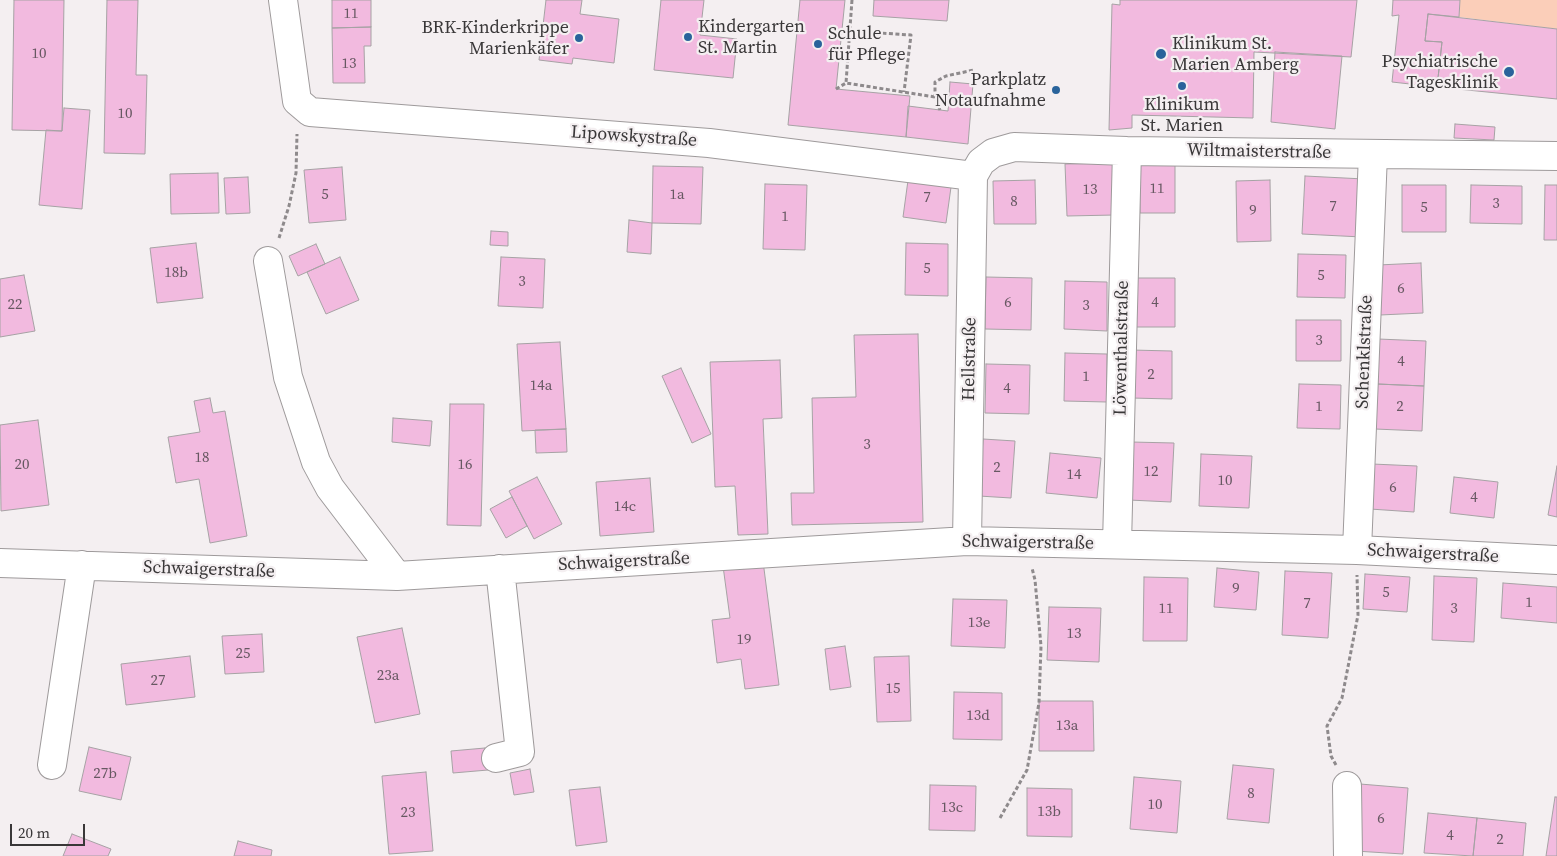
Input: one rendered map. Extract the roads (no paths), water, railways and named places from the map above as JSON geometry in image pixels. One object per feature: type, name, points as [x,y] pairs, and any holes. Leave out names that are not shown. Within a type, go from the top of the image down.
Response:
[{"type":"street","name":"Lipowskystraße","points":[[283,0],[297,101],[310,112],[709,143],[973,176]]},
{"type":"street","name":"Wiltmaisterstraße","points":[[973,176],[981,162],[993,153],[1014,147],[1127,151],[1557,156]]},
{"type":"street","name":"Löwenthalstraße","points":[[1117,544],[1127,151]]},
{"type":"street","name":"Schenklstraße","points":[[1356,550],[1373,154]]},
{"type":"street","name":"Hellstraße","points":[[967,541],[973,176]]},
{"type":"street","points":[[268,261],[288,377],[316,462],[330,488],[396,576]]},
{"type":"street","name":"Schwaigerstraße","points":[[0,563],[396,576],[967,541],[1356,550],[1557,560]]},
{"type":"street","points":[[52,765],[82,566]]},
{"type":"street","points":[[496,758],[520,752],[500,569]]},
{"type":"street","points":[[1347,786],[1348,856]]},
{"type":"place","name":"Kindergarten St. Martin","points":[[688,37]]},
{"type":"place","name":"BRK-Kinderkrippe Marienkäfer","points":[[579,38]]},
{"type":"place","name":"Schule für Pflege","points":[[818,44]]},
{"type":"place","name":"Klinikum St. Marien Amberg","points":[[1161,54]]},
{"type":"place","name":"Psychiatrische Tagesklinik","points":[[1509,72]]},
{"type":"place","name":"Klinikum St. Marien","points":[[1182,86]]},
{"type":"place","name":"Parkplatz Notaufnahme","points":[[1056,90]]}]
